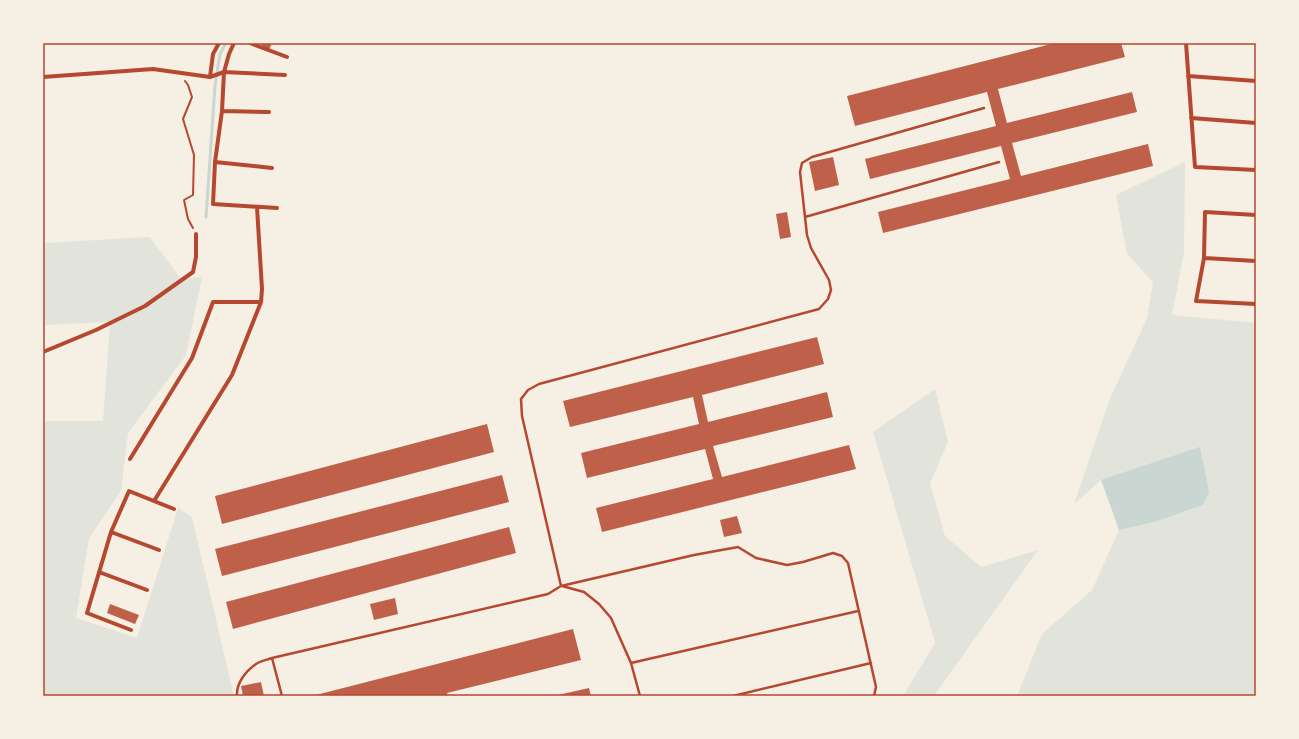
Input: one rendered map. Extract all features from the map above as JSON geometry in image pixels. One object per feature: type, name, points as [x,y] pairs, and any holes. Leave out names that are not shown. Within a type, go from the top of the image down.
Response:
[{"type":"street","points":[[210,76],[213,54],[219,43]]},
{"type":"street","points":[[234,43],[224,72],[222,111],[215,162],[213,204],[277,208]]},
{"type":"street","points":[[250,43],[287,57]]},
{"type":"street","points":[[1186,43],[1195,166],[1256,170]]},
{"type":"street","points":[[43,77],[153,69],[210,76],[224,72],[285,75]]},
{"type":"street","points":[[1188,76],[1256,81]]},
{"type":"street","points":[[222,111],[269,112]]},
{"type":"street","points":[[1191,118],[1256,123]]},
{"type":"street","points":[[215,162],[272,168]]},
{"type":"street","points":[[154,501],[232,375],[261,302],[262,289],[256,207]]},
{"type":"street","points":[[1256,215],[1206,212],[1204,258],[1196,301],[1256,304]]},
{"type":"street","points":[[43,352],[96,330],[145,306],[193,272],[196,257],[196,234]]},
{"type":"street","points":[[1204,258],[1256,261]]},
{"type":"street","points":[[130,459],[192,358],[213,302],[261,302]]},
{"type":"street","points":[[131,630],[87,613],[111,532],[128,491],[174,509]]},
{"type":"street","points":[[111,532],[159,550]]},
{"type":"street","points":[[99,572],[147,590]]},
{"type":"lane","points":[[561,586],[522,416],[521,399],[528,390],[539,384],[819,309],[828,299],[831,290],[829,280],[811,248],[807,235],[800,172],[802,163],[812,157],[984,108]]},
{"type":"lane","points":[[805,217],[999,162]]},
{"type":"lane","points":[[237,696],[236,692],[240,680],[257,663],[272,658],[548,594],[561,586],[694,555],[738,547],[756,558],[787,565],[833,553],[842,556],[848,563],[871,663],[876,687],[874,696]]},
{"type":"lane","points":[[561,586],[584,592],[599,604],[611,618],[631,663],[640,696]]},
{"type":"lane","points":[[631,663],[858,611]]},
{"type":"lane","points":[[272,658],[282,696]]},
{"type":"lane","points":[[733,696],[871,663]]},
{"type":"path","points":[[179,73],[188,85],[192,97],[183,119],[194,155],[193,195],[184,200],[188,219],[196,234]]},
{"type":"shaded area","points":[[1185,162],[1184,252],[1172,315],[1256,323],[1256,696],[1017,696],[1042,634],[1092,590],[1119,530],[1154,522],[1101,480],[1074,504],[1109,401],[1147,318],[1153,282],[1127,254],[1116,195]]},
{"type":"shaded area","points":[[150,237],[181,279],[202,277],[186,355],[128,433],[121,491],[89,538],[76,618],[137,638],[178,508],[192,517],[234,696],[43,696],[43,421],[103,421],[110,322],[43,325],[43,243]]},
{"type":"shaded area","points":[[935,389],[948,442],[930,483],[945,536],[981,567],[1038,550],[934,696],[903,696],[935,643],[873,432]]},
{"type":"shaded area","points":[[1200,447],[1209,492],[1203,505],[1154,522],[1119,530],[1101,480]]},
{"type":"building","points":[[263,43],[272,43],[269,50],[261,47]]},
{"type":"building","points":[[1055,43],[1121,43],[1125,57],[998,89],[1007,123],[1132,92],[1137,112],[1012,143],[1021,176],[1148,144],[1153,166],[883,233],[878,212],[1010,179],[1001,146],[870,179],[865,159],[996,126],[987,92],[855,126],[847,96]]},
{"type":"building","points":[[833,157],[839,185],[815,191],[809,162]]},
{"type":"building","points":[[787,212],[791,237],[780,239],[776,214]]},
{"type":"building","points":[[817,337],[824,364],[702,395],[708,422],[827,392],[833,417],[713,446],[722,477],[849,445],[856,469],[602,532],[596,508],[713,479],[705,449],[587,478],[581,453],[699,424],[693,397],[570,427],[563,401]]},
{"type":"building","points":[[487,424],[494,452],[222,524],[215,496]]},
{"type":"building","points":[[502,475],[509,502],[222,576],[215,549]]},
{"type":"building","points":[[737,516],[742,533],[724,537],[720,520]]},
{"type":"building","points":[[509,527],[516,553],[233,629],[226,602]]},
{"type":"building","points":[[395,598],[398,614],[374,620],[370,604]]},
{"type":"building","points":[[110,604],[139,615],[135,624],[107,613]]},
{"type":"building","points":[[573,629],[581,660],[447,693],[448,696],[312,696]]},
{"type":"building","points":[[261,682],[264,696],[243,696],[241,686]]},
{"type":"building","points":[[589,688],[591,696],[558,696],[558,695]]},
{"type":"waterway","points":[[206,217],[215,86],[220,54],[226,43]]}]
